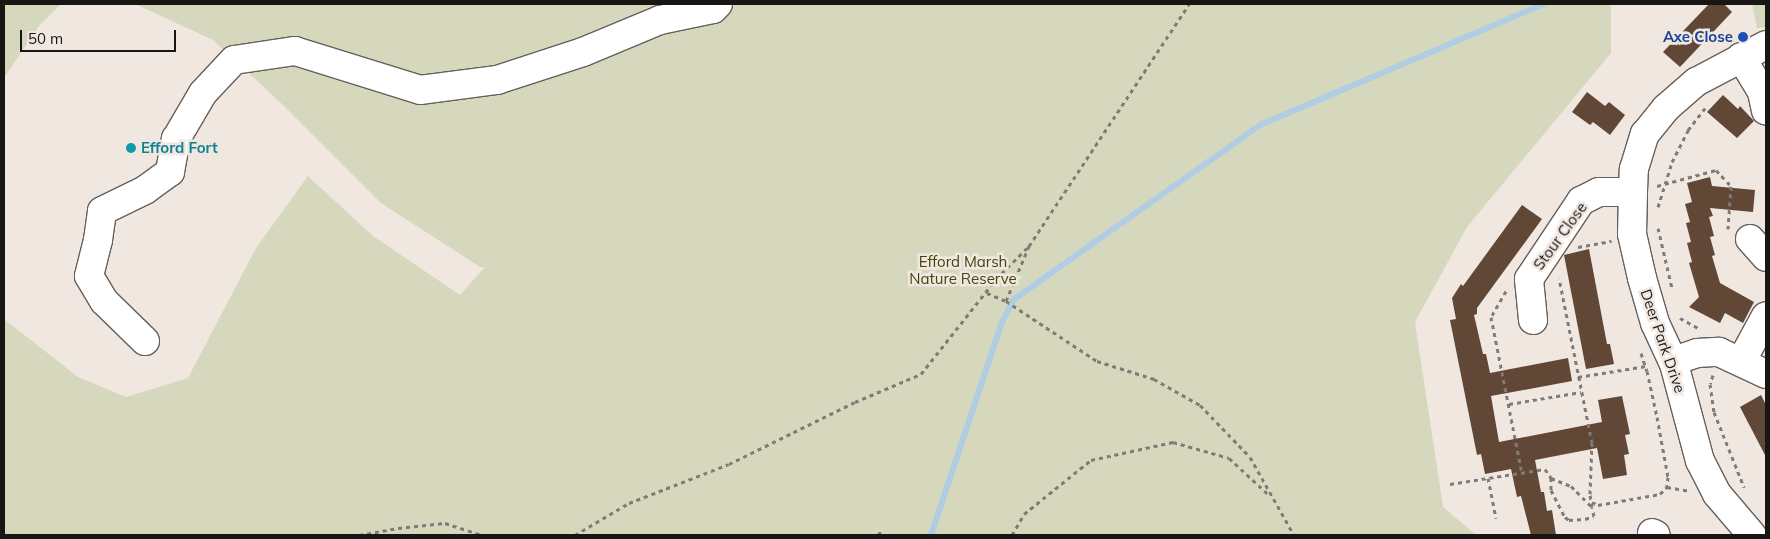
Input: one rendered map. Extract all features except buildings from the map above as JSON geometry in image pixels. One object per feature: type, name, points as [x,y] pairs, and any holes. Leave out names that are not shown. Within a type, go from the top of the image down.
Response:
[{"type":"street","points":[[144,341],[104,301],[89,276],[98,240],[102,211],[145,190],[170,172],[176,140],[203,92],[234,60],[295,51],[420,90],[497,80],[583,52],[660,20],[713,9],[718,4]]},
{"type":"street","name":"Deer Park Drive","points":[[1752,535],[1736,499],[1700,461],[1655,364],[1655,323],[1633,238],[1641,202],[1634,169],[1645,134],[1666,108],[1696,82],[1740,57],[1766,45]]},
{"type":"street","points":[[1740,57],[1762,92],[1766,111]]},
{"type":"street","name":"Stour Close","points":[[1533,320],[1529,279],[1581,201],[1599,192],[1641,202]]},
{"type":"street","points":[[1730,357],[1766,316]]},
{"type":"street","points":[[1655,364],[1697,353],[1730,357],[1766,374]]},
{"type":"path","points":[[575,535],[629,503],[729,464],[855,402],[921,374],[987,293],[996,279],[1029,246],[1189,4]]},
{"type":"path","points":[[1708,104],[1688,130],[1672,162],[1665,184],[1641,202],[1648,210],[1657,186],[1665,184],[1716,170],[1731,186],[1727,236],[1758,248]]},
{"type":"path","points":[[1656,220],[1672,290]]},
{"type":"path","points":[[1570,249],[1633,238]]},
{"type":"path","points":[[1007,301],[1029,246]]},
{"type":"path","points":[[1450,484],[1545,469],[1551,478],[1551,490],[1565,517],[1569,520],[1585,519],[1594,516],[1590,494],[1592,443],[1557,270]]},
{"type":"path","points":[[1522,473],[1491,317],[1516,275],[1529,279]]},
{"type":"path","points":[[987,293],[1007,301],[1097,361],[1154,379],[1200,405],[1250,457],[1294,535]]},
{"type":"path","points":[[1668,487],[1736,499],[1714,412],[1710,384],[1730,357],[1716,339],[1680,318],[1677,308]]},
{"type":"path","points":[[1592,502],[1598,505],[1660,494],[1668,487],[1668,477],[1657,417],[1655,364],[1638,345]]},
{"type":"path","points":[[1578,377],[1655,364]]},
{"type":"path","points":[[1508,404],[1581,392]]},
{"type":"path","points":[[1012,535],[1024,514],[1090,460],[1173,442],[1228,458],[1272,497]]},
{"type":"path","points":[[1488,478],[1496,518]]},
{"type":"path","points":[[1551,478],[1571,486],[1592,507]]},
{"type":"path","points":[[359,535],[398,528],[445,524],[483,535]]},
{"type":"path","points":[[878,535],[882,530]]},
{"type":"green space","points":[[4,4],[61,4],[39,26],[4,78]]},
{"type":"green space","name":"Efford Marsh Nature Reserve","points":[[135,4],[710,4],[717,17],[734,4],[1611,4],[1611,53],[1467,227],[1415,322],[1443,507],[1476,535],[4,535],[4,319],[78,377],[126,397],[188,378],[256,248],[308,176],[373,236],[460,295],[485,267],[480,267],[381,203],[284,106],[213,40]]},
{"type":"green space","points":[[1752,4],[1766,4],[1766,27],[1757,28]]},
{"type":"waterway","points":[[931,535],[1000,327],[1013,300],[1260,125],[1544,4]]},
{"type":"place","name":"Axe Close","points":[[1743,37]]},
{"type":"place","name":"Efford Fort","points":[[131,148]]}]
